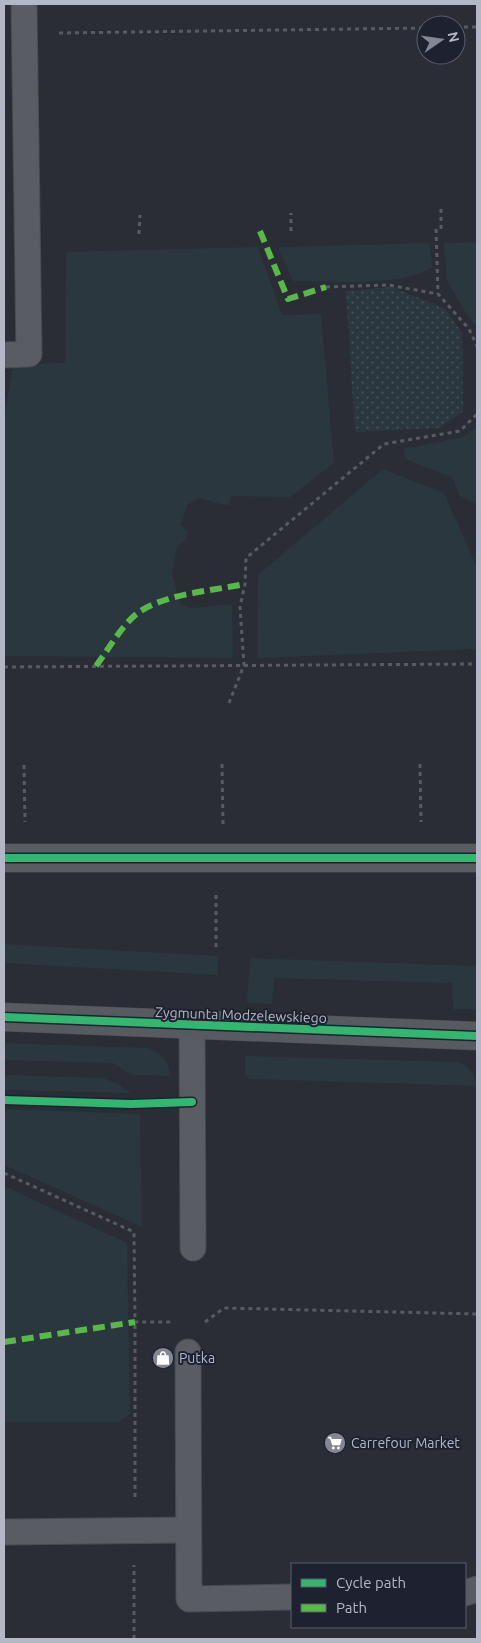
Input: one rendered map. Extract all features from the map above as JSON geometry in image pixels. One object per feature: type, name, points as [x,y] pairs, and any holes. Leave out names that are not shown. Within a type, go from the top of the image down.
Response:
[{"type":"street","points":[[4,858],[477,858]]},
{"type":"street","name":"Zygmunta Modzelewskiego","points":[[4,1017],[477,1036]]},
{"type":"lane","points":[[4,355],[29,354],[26,33],[24,4]]},
{"type":"lane","points":[[192,1026],[193,1248]]},
{"type":"lane","points":[[188,1352],[188,1599],[291,1597]]},
{"type":"lane","points":[[4,1532],[188,1530]]},
{"type":"path","points":[[26,33],[416,28]]},
{"type":"path","points":[[441,209],[441,229]]},
{"type":"path","points":[[291,231],[292,213]]},
{"type":"path","points":[[139,234],[140,215]]},
{"type":"path","points":[[436,229],[438,294]]},
{"type":"path","points":[[326,286],[388,285],[438,294],[469,329],[477,346]]},
{"type":"path","points":[[229,703],[244,665],[240,607],[245,584],[246,558],[384,444],[460,431],[477,414]]},
{"type":"path","points":[[4,667],[477,664]]},
{"type":"path","points":[[222,764],[222,787]]},
{"type":"path","points":[[420,764],[420,795]]},
{"type":"path","points":[[24,765],[25,791]]},
{"type":"path","points":[[216,857],[216,947]]},
{"type":"path","points":[[4,1173],[134,1232],[134,1639]]},
{"type":"path","points":[[198,1322],[207,1322],[224,1308],[477,1314]]},
{"type":"path","points":[[135,1322],[180,1322]]},
{"type":"shaded area","points":[[477,242],[477,327],[468,316],[447,281],[444,243]]},
{"type":"shaded area","points":[[430,243],[432,267],[404,278],[366,282],[293,281],[278,247]]},
{"type":"shaded area","points":[[258,247],[282,315],[321,314],[334,463],[290,497],[232,496],[229,505],[199,498],[187,505],[181,525],[188,531],[186,540],[177,546],[172,575],[181,605],[191,608],[232,604],[233,658],[4,656],[4,417],[13,365],[65,363],[66,252]]},
{"type":"shaded area","points":[[392,287],[445,309],[462,333],[463,412],[439,428],[355,432],[346,291]]},
{"type":"shaded area","points":[[477,427],[477,504],[460,496],[452,477],[405,459],[404,449],[463,437]]},
{"type":"shaded area","points":[[383,469],[444,493],[477,568],[477,649],[257,658],[258,575]]},
{"type":"shaded area","points":[[4,944],[218,956],[217,975],[4,963]]},
{"type":"shaded area","points":[[250,958],[477,966],[477,1009],[453,1009],[452,983],[274,978],[272,1004],[247,1003]]},
{"type":"shaded area","points":[[4,1043],[148,1048],[164,1059],[170,1076],[131,1075],[113,1063],[4,1060]]},
{"type":"shaded area","points":[[245,1056],[458,1062],[471,1071],[477,1086],[250,1079],[245,1074]]},
{"type":"shaded area","points":[[4,1075],[103,1078],[116,1083],[131,1093],[4,1090]]},
{"type":"shaded area","points":[[4,1109],[140,1114],[142,1227],[4,1165]]},
{"type":"shaded area","points":[[4,1186],[127,1243],[130,1414],[119,1422],[4,1422]]},
{"type":"marked path","points":[[260,231],[288,299],[326,287]]},
{"type":"marked path","points":[[96,666],[123,627],[134,616],[145,609],[157,603],[186,594],[245,584]]},
{"type":"marked path","points":[[4,1342],[135,1322]]},
{"type":"cycle path","points":[[4,858],[477,858]]},
{"type":"cycle path","points":[[4,1017],[477,1036]]},
{"type":"cycle path","points":[[4,1100],[131,1104],[192,1102]]},
{"type":"place","name":"Putka","points":[[163,1358]]},
{"type":"place","name":"Carrefour Market","points":[[335,1443]]}]
